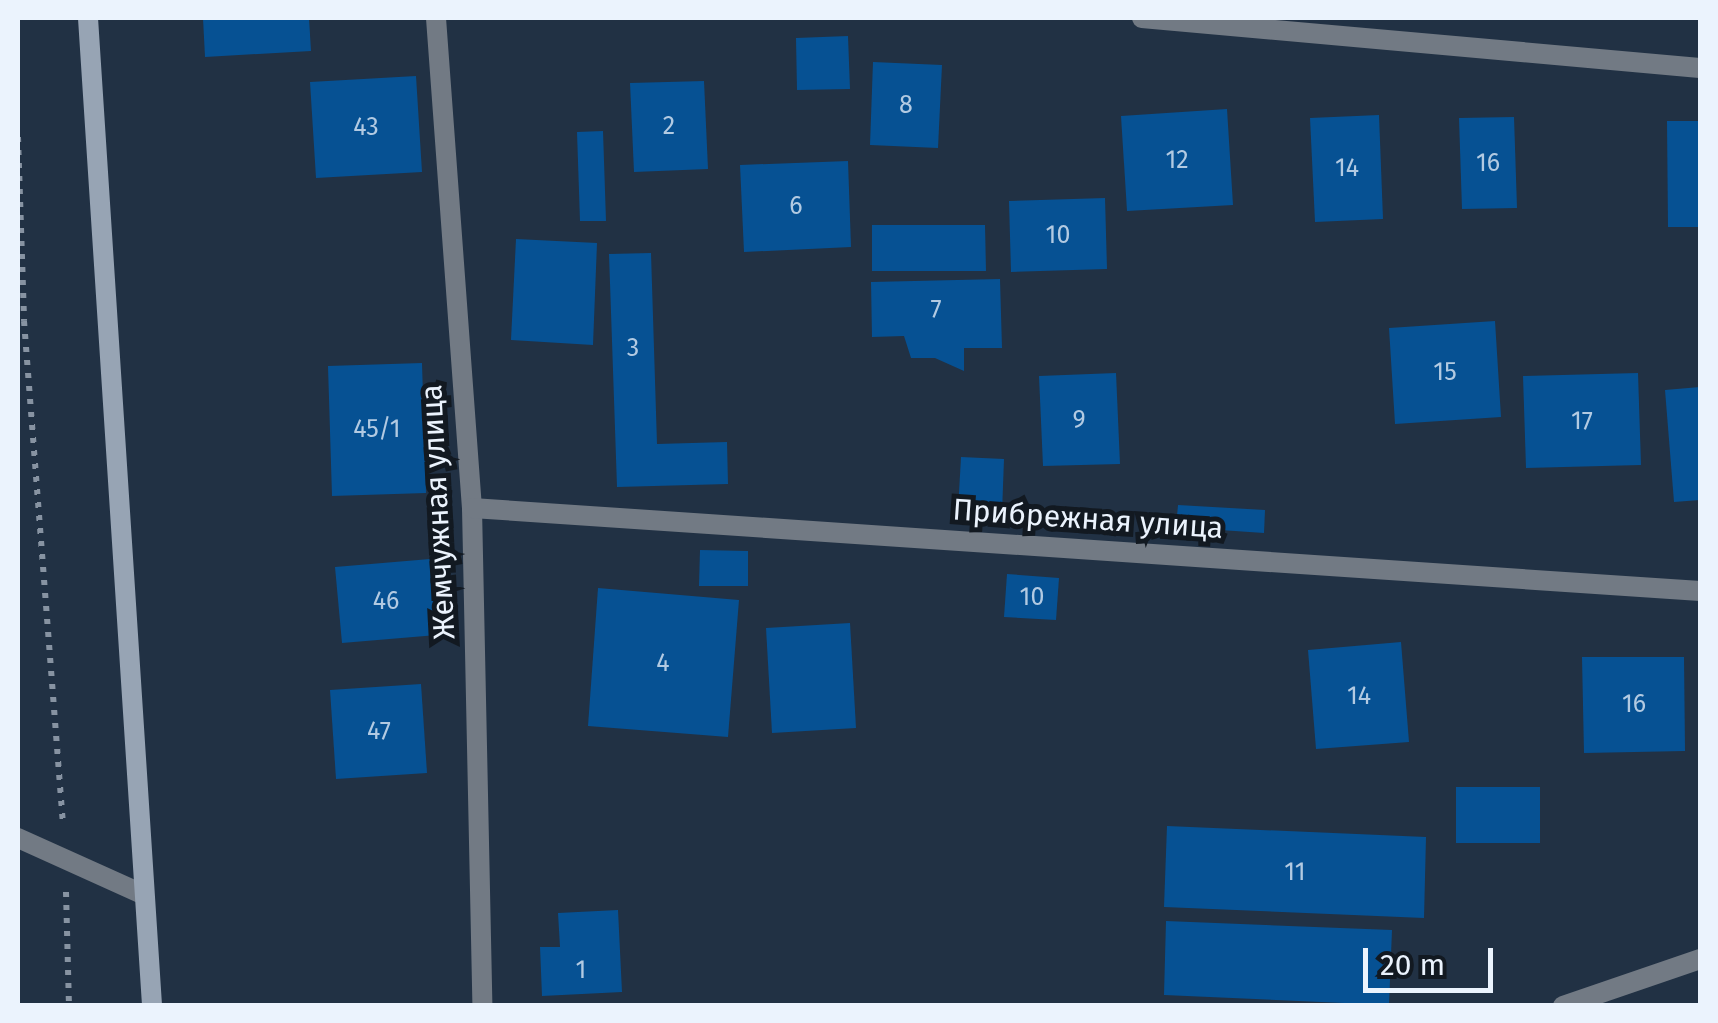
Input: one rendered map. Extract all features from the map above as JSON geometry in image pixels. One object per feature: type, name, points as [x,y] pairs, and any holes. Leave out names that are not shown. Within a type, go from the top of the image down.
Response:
[{"type":"street","points":[[88,18],[152,1006]]},
{"type":"street","name":"Жемчужная улица","points":[[436,18],[472,508],[482,1006]]},
{"type":"street","points":[[1142,18],[1700,68]]},
{"type":"street","name":"Прибрежная улица","points":[[472,508],[1700,591]]},
{"type":"street","points":[[18,838],[142,894]]},
{"type":"street","points":[[1563,1006],[1700,958]]},
{"type":"path","points":[[18,137],[24,321],[65,860],[69,1006]]},
{"type":"building","points":[[203,18],[309,18],[311,51],[205,57]]},
{"type":"building","points":[[848,36],[850,89],[797,90],[796,38]]},
{"type":"building","points":[[873,62],[942,65],[938,148],[870,145]]},
{"type":"building","points":[[416,76],[422,172],[316,178],[310,82]]},
{"type":"building","points":[[704,81],[708,169],[634,172],[630,83]]},
{"type":"building","points":[[1227,109],[1233,205],[1127,211],[1121,116]]},
{"type":"building","points":[[1379,115],[1383,219],[1315,222],[1310,118]]},
{"type":"building","points":[[1514,117],[1517,208],[1462,209],[1459,118]]},
{"type":"building","points":[[1667,121],[1700,121],[1700,227],[1668,227]]},
{"type":"building","points":[[603,131],[606,221],[580,221],[577,132]]},
{"type":"building","points":[[848,161],[851,247],[744,252],[740,165]]},
{"type":"building","points":[[1105,198],[1107,269],[1011,272],[1009,201]]},
{"type":"building","points":[[872,225],[985,225],[986,271],[872,271]]},
{"type":"building","points":[[516,239],[597,243],[593,345],[511,340]]},
{"type":"building","points":[[651,253],[657,444],[727,442],[728,484],[617,487],[609,254]]},
{"type":"building","points":[[1000,279],[1002,348],[964,348],[964,371],[935,358],[911,358],[904,336],[872,337],[871,282]]},
{"type":"building","points":[[1495,321],[1501,417],[1395,424],[1389,328]]},
{"type":"building","points":[[422,363],[426,493],[332,496],[328,366]]},
{"type":"building","points":[[1116,373],[1120,464],[1043,466],[1039,376]]},
{"type":"building","points":[[1638,373],[1641,465],[1526,468],[1523,376]]},
{"type":"building","points":[[1700,387],[1700,500],[1674,502],[1665,390]]},
{"type":"building","points":[[961,457],[1004,459],[1002,513],[958,511]]},
{"type":"building","points":[[1178,505],[1265,510],[1264,533],[1176,527]]},
{"type":"building","points":[[700,550],[748,551],[748,586],[699,586]]},
{"type":"building","points":[[430,559],[437,635],[342,643],[335,567]]},
{"type":"building","points":[[1007,574],[1059,578],[1056,620],[1004,617]]},
{"type":"building","points":[[598,588],[739,600],[728,737],[588,726]]},
{"type":"building","points":[[850,623],[856,728],[772,733],[766,628]]},
{"type":"building","points":[[1401,642],[1409,742],[1316,749],[1308,650]]},
{"type":"building","points":[[1582,657],[1684,657],[1685,751],[1584,753]]},
{"type":"building","points":[[421,684],[427,773],[336,779],[330,690]]},
{"type":"building","points":[[1456,787],[1540,787],[1540,843],[1456,843]]},
{"type":"building","points":[[1167,826],[1426,837],[1424,918],[1164,907]]},
{"type":"building","points":[[618,910],[622,992],[542,996],[540,947],[560,947],[558,913]]},
{"type":"building","points":[[1166,921],[1392,930],[1389,1005],[1164,995]]}]
